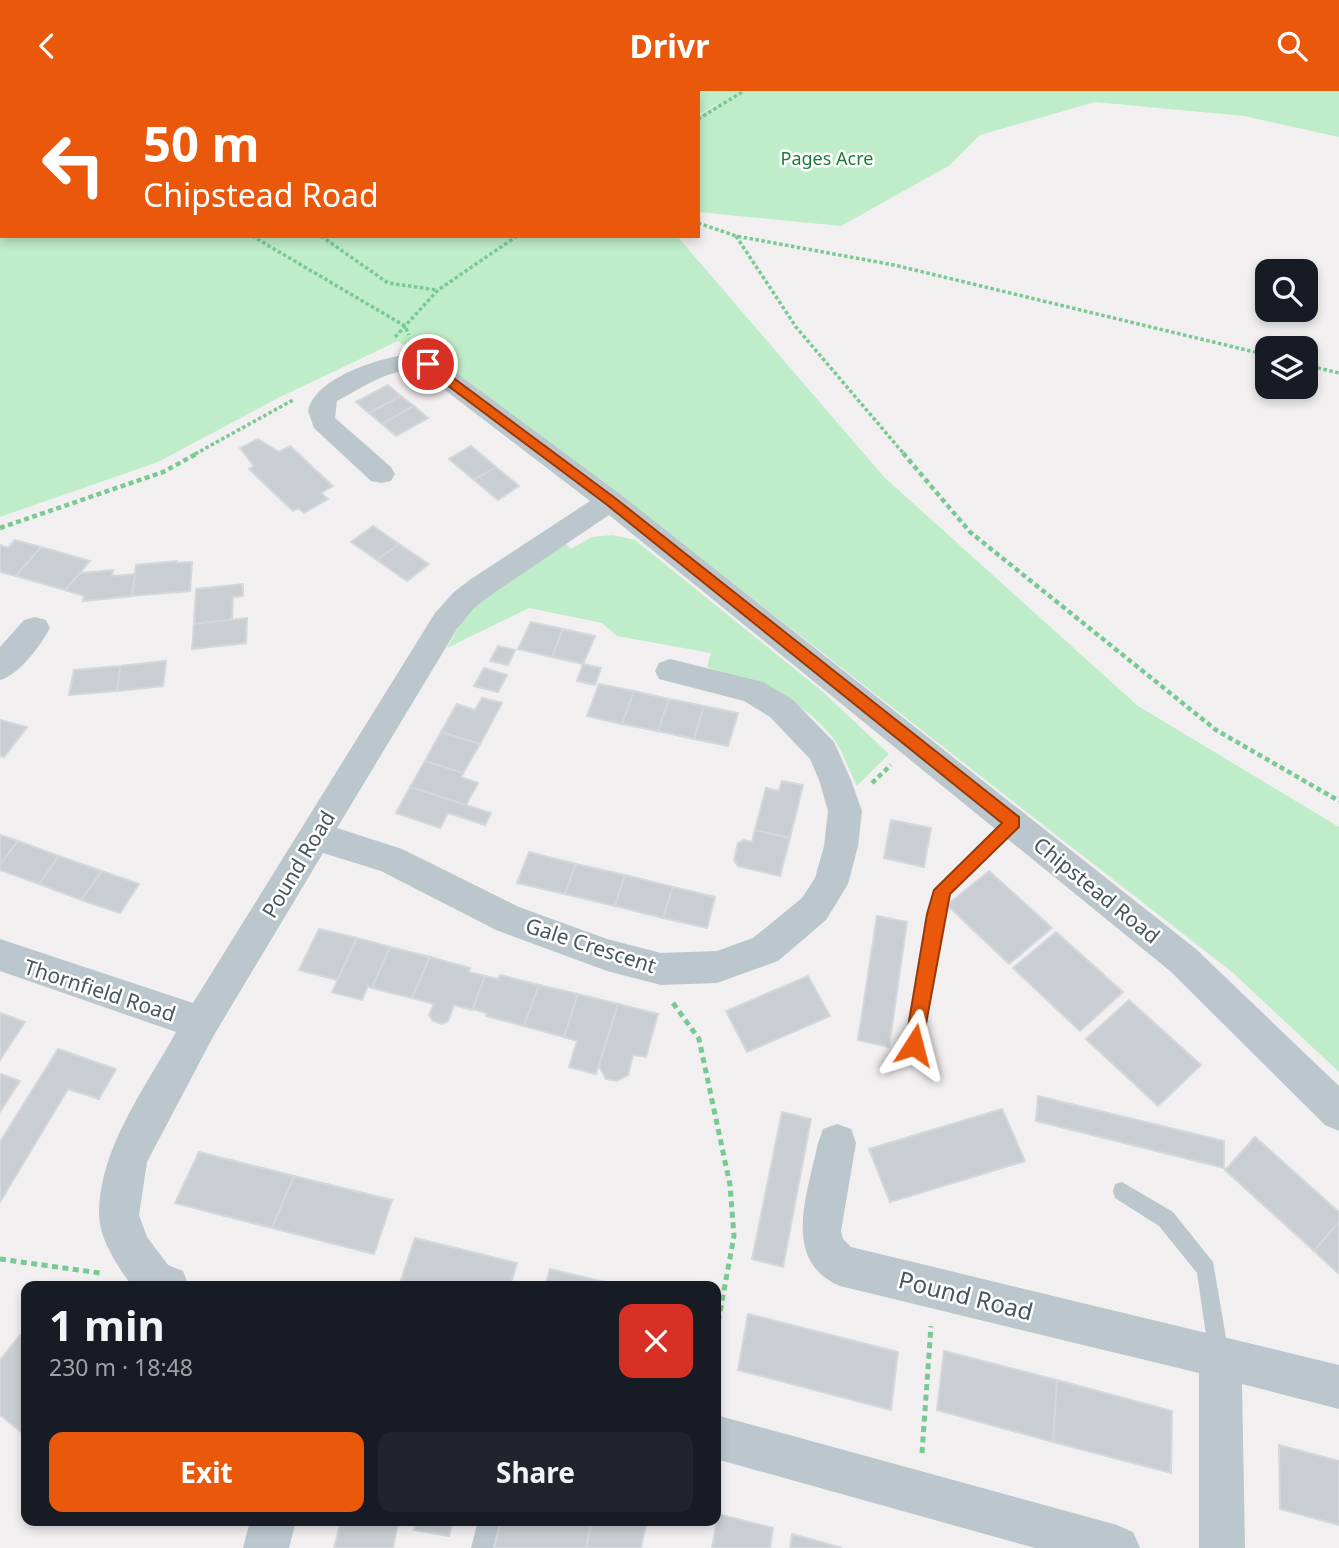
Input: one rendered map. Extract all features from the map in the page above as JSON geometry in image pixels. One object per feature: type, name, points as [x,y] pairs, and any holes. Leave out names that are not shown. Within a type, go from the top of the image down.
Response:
[{"type":"street","name":"Chipstead Road","points":[[381,474],[323,422],[320,413],[322,403],[328,395],[382,368],[415,361],[428,364],[610,501],[1183,960],[1339,1112]]},
{"type":"street","name":"Pound Road","points":[[158,1281],[130,1249],[120,1215],[122,1183],[128,1158],[201,1023],[446,621],[464,600],[610,501]]},
{"type":"street","points":[[0,668],[35,628]]},
{"type":"street","name":"Gale Crescent","points":[[315,836],[402,864],[508,919],[607,954],[661,969],[717,967],[765,950],[814,909],[831,884],[841,846],[845,811],[823,751],[781,708],[752,691],[670,671]]},
{"type":"street","name":"Thornfield Road","points":[[0,955],[201,1023]]},
{"type":"street","name":"Pound Road","points":[[837,1143],[821,1231],[824,1250],[840,1265],[1339,1387]]},
{"type":"street","points":[[1220,1357],[1222,1548]]},
{"type":"street","points":[[721,1438],[1117,1548]]},
{"type":"street","points":[[266,1548],[272,1526]]},
{"type":"lane","points":[[914,1045],[935,914],[943,890],[1013,822]]},
{"type":"lane","points":[[1122,1191],[1166,1219],[1206,1269],[1220,1357]]},
{"type":"lane","points":[[482,1548],[488,1526]]},
{"type":"path","points":[[700,118],[744,91]]},
{"type":"path","points":[[700,224],[736,236],[894,265],[1255,352]]},
{"type":"path","points":[[736,236],[796,327],[970,532],[1216,730],[1339,801]]},
{"type":"path","points":[[255,238],[405,326]]},
{"type":"path","points":[[324,238],[388,283],[438,290]]},
{"type":"path","points":[[390,342],[438,290],[514,238]]},
{"type":"path","points":[[1318,368],[1339,373]]},
{"type":"path","points":[[0,528],[163,472],[300,396]]},
{"type":"path","points":[[845,811],[913,742]]},
{"type":"path","points":[[661,969],[659,991],[679,1008],[699,1039],[730,1185],[734,1236],[721,1307]]},
{"type":"path","points":[[0,1259],[142,1281]]},
{"type":"path","points":[[919,1494],[934,1286]]},
{"type":"green space","name":"Pages Acre","points":[[700,91],[1339,91],[1339,137],[1244,116],[1095,102],[980,135],[950,165],[841,226],[700,212],[700,116],[724,100],[700,114]]},
{"type":"green space","points":[[0,238],[679,238],[884,477],[1138,706],[1339,827],[1339,1072],[1232,972],[620,495],[398,341],[278,398],[158,462],[0,517]]},
{"type":"green space","points":[[613,535],[635,540],[822,691],[889,754],[857,786],[833,738],[821,724],[792,702],[759,686],[707,667],[711,653],[617,636],[602,623],[529,608],[447,648],[466,614],[486,596],[566,544],[571,549],[592,537]]},
{"type":"building","points":[[388,385],[401,396],[369,413],[356,402]]},
{"type":"building","points":[[401,396],[414,406],[382,424],[369,413]]},
{"type":"building","points":[[414,406],[428,418],[396,436],[382,424]]},
{"type":"building","points":[[258,439],[279,452],[290,446],[333,486],[321,493],[328,499],[304,513],[298,508],[293,511],[249,469],[254,466],[240,448]]},
{"type":"building","points":[[471,446],[496,467],[474,480],[449,459]]},
{"type":"building","points":[[496,467],[519,486],[498,500],[474,480]]},
{"type":"building","points":[[373,526],[399,544],[377,560],[351,542]]},
{"type":"building","points":[[15,540],[41,547],[16,576],[0,572],[0,545],[8,548]]},
{"type":"building","points":[[399,544],[429,564],[407,581],[377,560]]},
{"type":"building","points":[[41,547],[90,561],[65,590],[16,576]]},
{"type":"building","points":[[192,562],[190,591],[132,596],[136,565]]},
{"type":"building","points":[[113,570],[112,576],[135,574],[132,596],[83,601],[84,596],[65,590],[80,573]]},
{"type":"building","points":[[243,584],[243,596],[233,597],[232,620],[194,624],[196,589]]},
{"type":"building","points":[[247,618],[246,643],[192,649],[194,624]]},
{"type":"building","points":[[531,622],[563,629],[552,657],[518,649]]},
{"type":"building","points":[[563,629],[595,636],[583,664],[552,657]]},
{"type":"building","points":[[498,646],[515,650],[508,665],[490,661]]},
{"type":"building","points":[[166,661],[163,686],[117,691],[120,666]]},
{"type":"building","points":[[583,664],[601,668],[595,685],[577,681]]},
{"type":"building","points":[[120,666],[117,691],[69,695],[74,670]]},
{"type":"building","points":[[484,668],[507,675],[498,692],[474,686]]},
{"type":"building","points":[[599,684],[634,691],[622,724],[587,716]]},
{"type":"building","points":[[634,691],[669,699],[658,731],[622,724]]},
{"type":"building","points":[[482,698],[502,703],[480,744],[441,732],[457,704],[475,710]]},
{"type":"building","points":[[669,699],[704,706],[694,739],[658,731]]},
{"type":"building","points":[[704,706],[738,713],[728,746],[694,739]]},
{"type":"building","points":[[0,720],[27,727],[4,757],[0,756]]},
{"type":"building","points":[[441,732],[480,744],[463,773],[425,761]]},
{"type":"building","points":[[425,761],[463,773],[461,777],[478,783],[466,805],[410,787]]},
{"type":"building","points":[[782,781],[803,785],[790,838],[755,830],[766,788],[779,791]]},
{"type":"building","points":[[410,787],[491,813],[485,825],[448,813],[440,828],[396,813]]},
{"type":"building","points":[[891,820],[931,828],[924,867],[884,858]]},
{"type":"building","points":[[755,830],[790,838],[780,876],[738,866],[734,860],[738,843],[744,840],[752,842]]},
{"type":"building","points":[[0,835],[18,841],[0,865]]},
{"type":"building","points":[[18,841],[59,856],[39,884],[0,870],[0,865]]},
{"type":"building","points":[[529,852],[576,864],[565,894],[517,883]]},
{"type":"building","points":[[59,856],[102,871],[81,900],[39,884]]},
{"type":"building","points":[[576,864],[625,875],[615,906],[565,894]]},
{"type":"building","points":[[102,871],[139,884],[120,913],[81,900]]},
{"type":"building","points":[[989,871],[1052,928],[1009,964],[947,905]]},
{"type":"building","points":[[625,875],[673,887],[663,918],[615,906]]},
{"type":"building","points":[[673,887],[715,897],[707,928],[663,918]]},
{"type":"building","points":[[877,916],[907,922],[889,1047],[858,1040]]},
{"type":"building","points":[[319,929],[357,938],[337,980],[299,970]]},
{"type":"building","points":[[1056,932],[1123,992],[1080,1031],[1013,968]]},
{"type":"building","points":[[357,938],[390,947],[372,988],[368,986],[362,1000],[332,992]]},
{"type":"building","points":[[390,947],[430,957],[412,998],[372,988]]},
{"type":"building","points":[[430,957],[470,968],[469,972],[485,976],[472,1010],[454,1005],[448,1021],[442,1024],[433,1021],[429,1015],[434,1004],[412,998]]},
{"type":"building","points":[[500,975],[539,985],[524,1026],[486,1016],[487,1013],[473,1009],[485,976],[498,979]]},
{"type":"building","points":[[808,976],[830,1016],[747,1052],[726,1011]]},
{"type":"building","points":[[539,985],[578,994],[564,1037],[524,1026]]},
{"type":"building","points":[[578,994],[618,1004],[596,1074],[569,1067],[577,1041],[564,1037]]},
{"type":"building","points":[[1129,1000],[1201,1065],[1158,1106],[1086,1039]]},
{"type":"building","points":[[618,1004],[658,1014],[646,1057],[633,1055],[628,1075],[617,1081],[606,1079],[599,1066]]},
{"type":"building","points":[[0,1013],[25,1022],[0,1060]]},
{"type":"building","points":[[58,1049],[116,1069],[99,1099],[68,1089],[0,1202],[0,1142]]},
{"type":"building","points":[[1,1074],[20,1081],[0,1112],[0,1076]]},
{"type":"building","points":[[1038,1096],[1224,1141],[1224,1168],[1036,1121]]},
{"type":"building","points":[[1002,1109],[1025,1161],[890,1202],[869,1149]]},
{"type":"building","points":[[782,1112],[811,1119],[783,1267],[752,1259]]},
{"type":"building","points":[[1255,1137],[1339,1212],[1339,1222],[1314,1251],[1225,1170]]},
{"type":"building","points":[[199,1152],[294,1176],[272,1228],[175,1203]]},
{"type":"building","points":[[294,1176],[392,1200],[374,1254],[272,1228]]},
{"type":"building","points":[[1339,1222],[1339,1274],[1314,1251]]},
{"type":"building","points":[[415,1238],[517,1263],[512,1281],[401,1281]]},
{"type":"building","points":[[550,1269],[600,1281],[546,1281]]},
{"type":"building","points":[[748,1314],[898,1352],[891,1410],[738,1370]]},
{"type":"building","points":[[21,1336],[21,1432],[0,1415],[0,1360]]},
{"type":"building","points":[[944,1351],[1057,1380],[1053,1442],[937,1410]]},
{"type":"building","points":[[1057,1380],[1172,1411],[1171,1473],[1053,1442]]},
{"type":"building","points":[[1279,1445],[1339,1461],[1339,1525],[1280,1509]]},
{"type":"building","points":[[721,1515],[773,1528],[770,1548],[712,1548],[716,1526],[721,1526]]},
{"type":"building","points":[[340,1526],[398,1526],[393,1548],[334,1548]]},
{"type":"building","points":[[415,1526],[452,1526],[449,1536],[414,1530]]},
{"type":"building","points":[[500,1526],[591,1526],[586,1548],[494,1548]]},
{"type":"building","points":[[591,1526],[646,1526],[641,1548],[586,1548]]},
{"type":"building","points":[[792,1534],[842,1548],[790,1548]]},
{"type":"route","points":[[428,364],[610,501],[1013,822],[954,876],[943,890],[935,914],[914,1045]]}]
